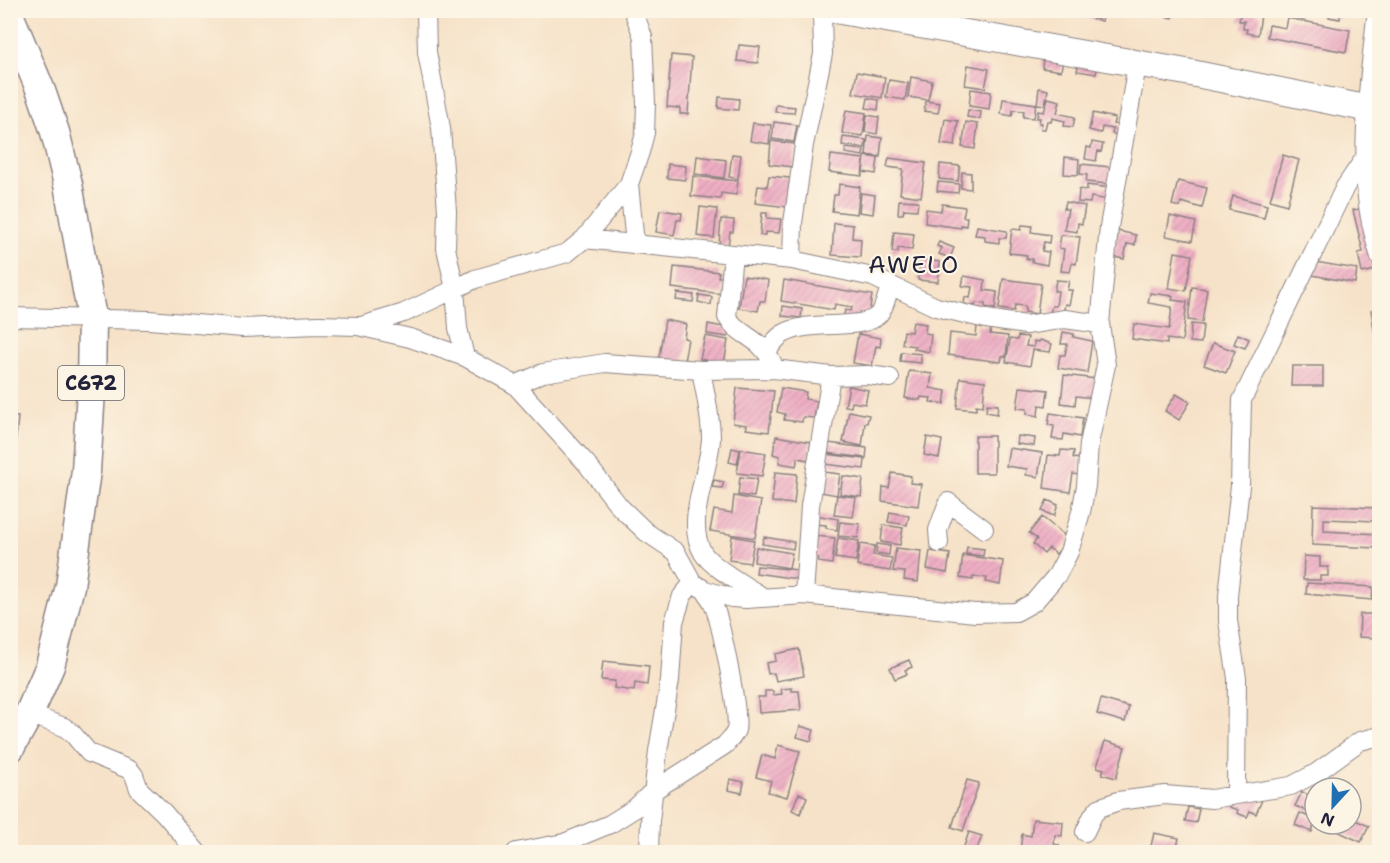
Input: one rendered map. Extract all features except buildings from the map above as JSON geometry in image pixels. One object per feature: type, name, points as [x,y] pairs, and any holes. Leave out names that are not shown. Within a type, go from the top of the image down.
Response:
[{"type":"main road","name":"C672","points":[[10,17],[41,91],[55,132],[68,184],[92,318],[87,459],[76,547],[58,638],[50,666],[17,734]]},
{"type":"street","points":[[426,10],[427,52],[441,129],[447,211],[446,248],[455,289],[458,328],[465,357]]},
{"type":"street","points":[[357,326],[404,313],[475,279],[567,253],[584,239],[629,184],[645,133],[644,37],[633,10]]},
{"type":"street","points":[[792,260],[793,224],[804,145],[823,54],[822,10]]},
{"type":"street","points":[[835,10],[1186,72],[1374,110]]},
{"type":"street","points":[[1377,10],[1374,110],[1366,156],[1369,206],[1380,257]]},
{"type":"street","points":[[649,852],[653,791],[670,680],[674,622],[682,596],[699,587],[732,598],[804,595],[975,613],[1016,612],[1034,602],[1057,575],[1064,562],[1081,512],[1086,486],[1089,444],[1106,365],[1100,324],[1109,227],[1137,65]]},
{"type":"street","points":[[1236,794],[1237,678],[1229,630],[1227,596],[1240,486],[1242,400],[1345,187],[1366,156]]},
{"type":"street","points":[[629,184],[635,244]]},
{"type":"street","points":[[584,239],[792,260],[848,271],[873,277],[936,307],[1003,322],[1026,325],[1065,319],[1100,324]]},
{"type":"street","points":[[733,254],[728,285],[727,317],[733,325],[767,351],[774,369]]},
{"type":"street","points":[[767,351],[780,336],[807,326],[856,325],[869,321],[879,315],[890,285]]},
{"type":"street","points":[[10,317],[149,320],[243,328],[357,326],[411,338],[465,357],[515,385],[586,463],[620,507],[641,528],[676,552],[713,604],[723,641],[736,729],[725,745],[653,791],[634,809],[610,824],[564,843],[516,852]]},
{"type":"street","points":[[515,385],[543,373],[595,363],[700,370],[774,369],[831,376],[868,375],[890,378]]},
{"type":"street","points":[[700,370],[710,417],[711,441],[698,509],[697,531],[700,545],[708,560],[763,597]]},
{"type":"street","points":[[804,595],[810,506],[831,376]]},
{"type":"street","points":[[939,543],[938,530],[948,502],[984,530]]},
{"type":"street","points":[[17,734],[64,727],[89,753],[130,770],[139,789],[164,813],[197,852]]},
{"type":"street","points":[[1084,832],[1099,808],[1118,801],[1166,795],[1212,799],[1280,789],[1305,781],[1360,741],[1380,736]]},
{"type":"district","name":"AWELO","points":[[914,265]]}]
